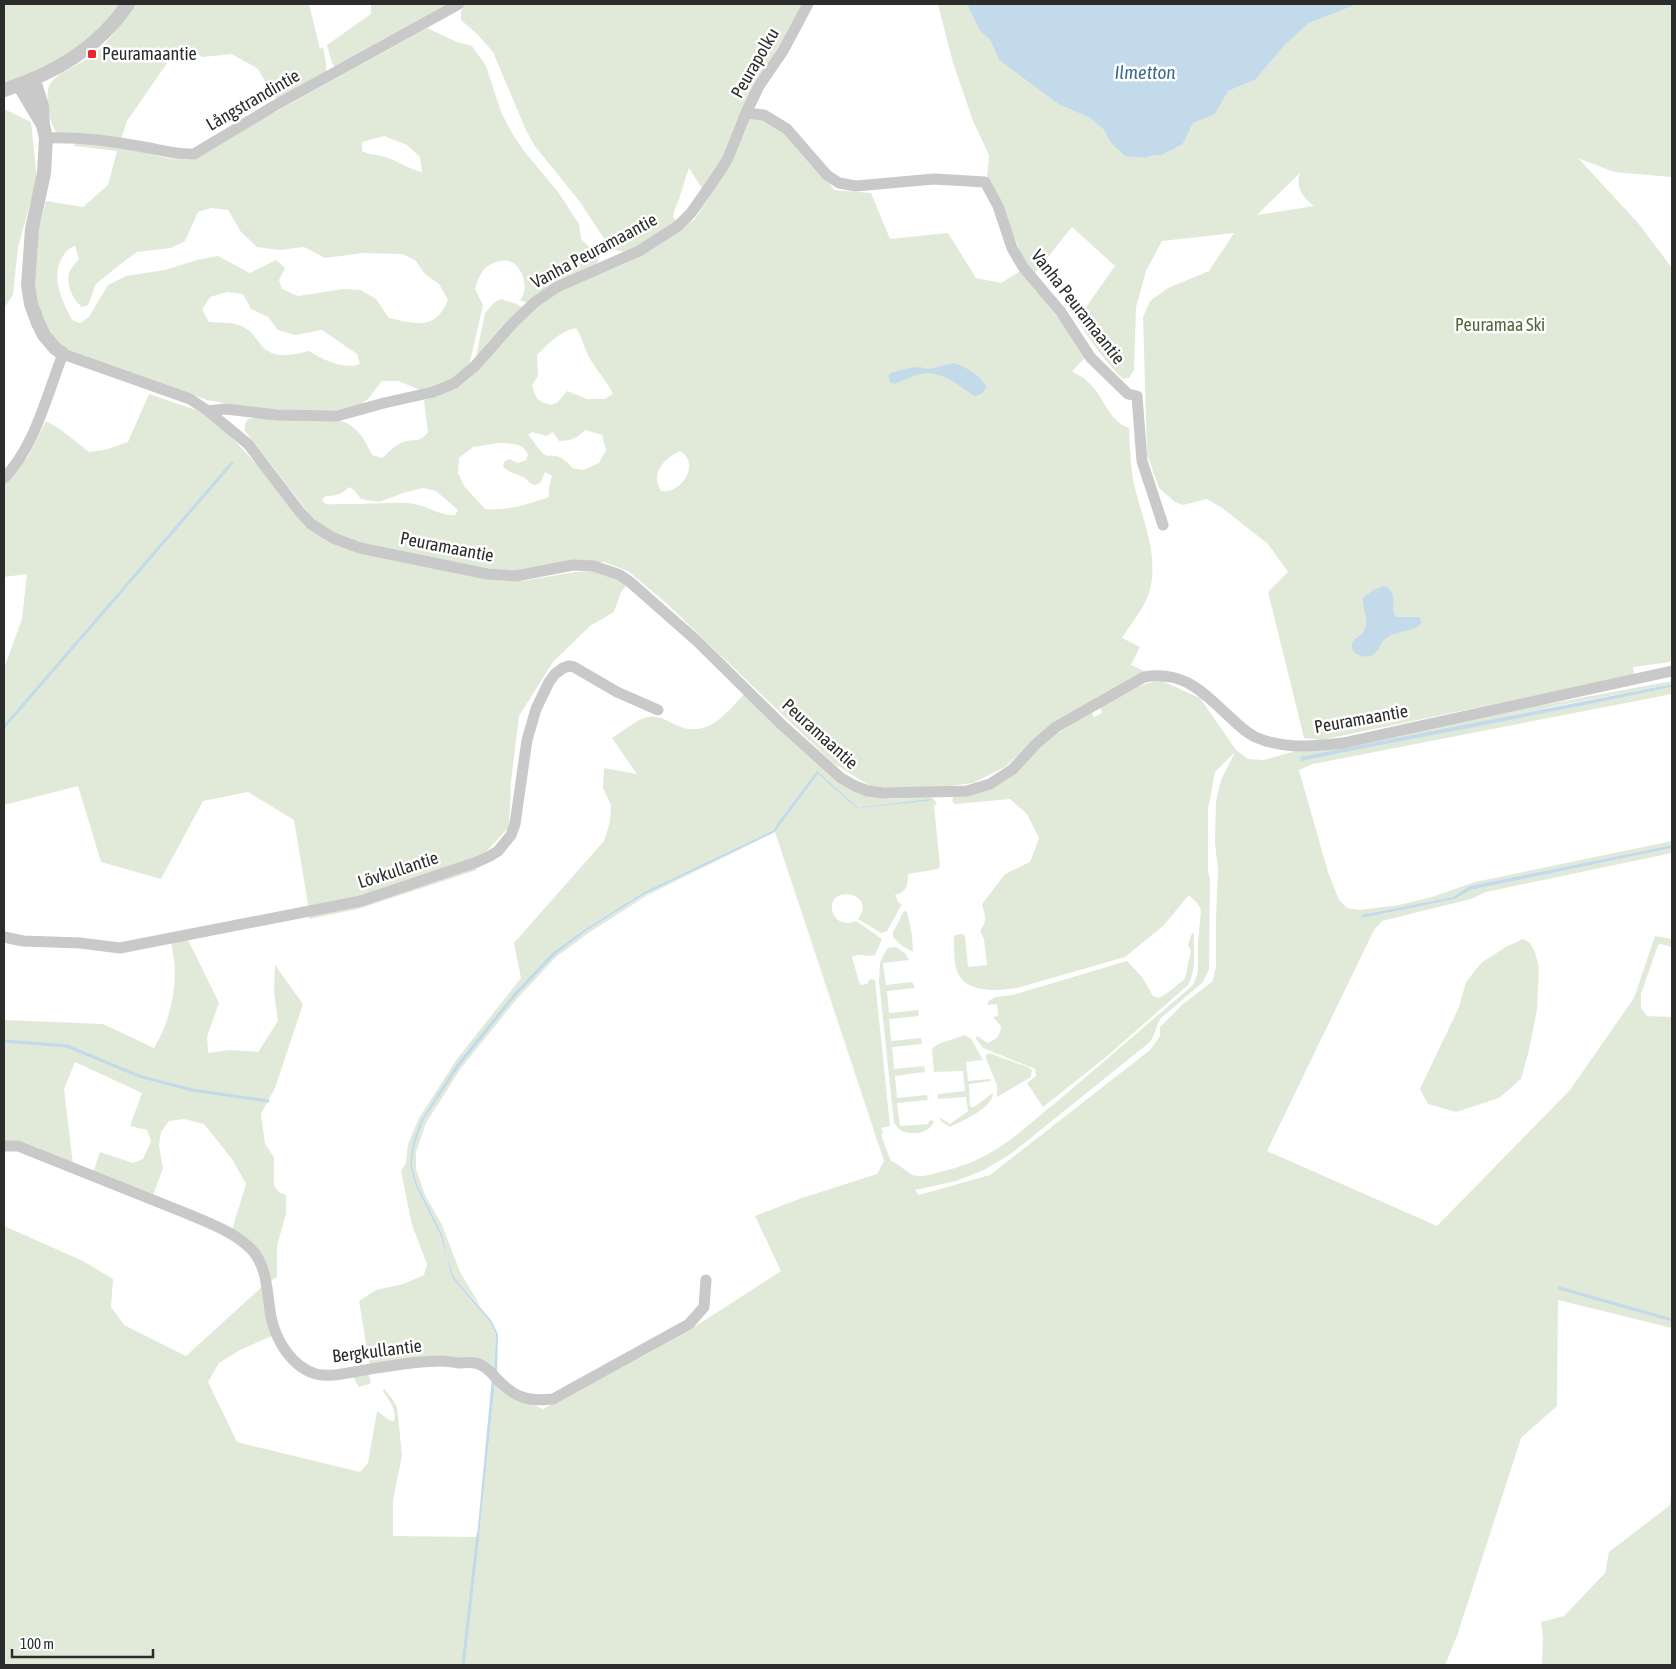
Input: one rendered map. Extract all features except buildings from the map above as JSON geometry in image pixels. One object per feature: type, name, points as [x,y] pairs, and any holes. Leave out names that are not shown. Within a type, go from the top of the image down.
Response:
[{"type":"street","points":[[4,90],[34,80],[60,66],[105,32],[128,4]]},
{"type":"street","name":"Långstrandintie","points":[[45,132],[67,137],[143,147],[179,155],[194,154],[274,106],[459,4]]},
{"type":"street","name":"Peurapolku","points":[[746,112],[759,86],[783,52],[808,4]]},
{"type":"street","points":[[4,478],[11,471],[25,447],[45,405],[63,354],[44,335],[31,304],[28,285],[32,229],[44,173],[45,132],[42,106],[34,80]]},
{"type":"street","points":[[19,85],[45,132]]},
{"type":"street","name":"Vanha Peuramaantie","points":[[208,411],[225,409],[277,415],[337,416],[433,392],[455,382],[475,366],[513,322],[535,302],[557,287],[639,251],[678,226],[691,213],[721,170],[728,158],[746,112],[764,115],[787,129],[827,175],[839,183],[856,186],[934,179],[985,182],[998,206],[1012,248],[1023,267],[1061,312],[1091,358],[1128,394],[1137,396],[1142,461],[1164,525]]},
{"type":"street","name":"Peuramaantie","points":[[63,354],[190,399],[208,411],[234,431],[259,456],[311,524],[333,538],[360,548],[487,574],[516,576],[573,565],[594,566],[620,574],[697,641],[781,724],[841,778],[868,791],[884,793],[967,791],[990,784],[1013,769],[1036,744],[1056,727],[1144,677],[1158,675],[1181,679],[1192,685],[1249,734],[1272,743],[1296,747],[1343,743],[1672,671]]},
{"type":"street","points":[[234,431],[243,411]]},
{"type":"street","name":"Lövkullantie","points":[[4,938],[23,941],[80,943],[120,948],[353,903],[409,886],[490,856],[511,835],[515,824],[527,740],[549,682],[563,668],[574,667],[618,692],[658,710]]},
{"type":"street","name":"Bergkullantie","points":[[4,1146],[18,1146],[188,1214],[237,1238],[251,1249],[258,1260],[267,1284],[272,1320],[279,1339],[288,1354],[300,1368],[318,1375],[422,1362],[476,1362],[492,1373],[506,1388],[525,1399],[536,1401],[553,1399],[689,1324],[704,1307],[706,1280]]},
{"type":"green space","points":[[4,4],[122,4],[96,33],[76,50],[41,70],[4,82]]},
{"type":"green space","points":[[135,4],[309,4],[320,49],[323,47],[326,72],[278,103],[258,69],[248,63],[231,54],[203,57],[179,46],[127,121],[120,142],[58,134],[55,131],[49,111],[49,86],[57,77],[93,55],[110,37]]},
{"type":"green space","points":[[371,4],[455,4],[335,67],[327,45],[371,14]]},
{"type":"green space","points":[[466,4],[804,4],[724,158],[703,190],[689,168],[673,217],[679,223],[628,253],[615,250],[605,240],[580,202],[534,145],[493,52],[461,20],[461,11]]},
{"type":"green space","name":"Peuramaa Ski","points":[[938,4],[967,4],[980,31],[990,40],[999,60],[1058,104],[1090,118],[1103,129],[1111,143],[1138,157],[1145,158],[1153,155],[1162,155],[1183,144],[1193,123],[1215,113],[1228,91],[1255,80],[1284,46],[1309,23],[1358,4],[1672,4],[1672,177],[1614,172],[1578,158],[1638,223],[1672,268],[1672,658],[1670,662],[1633,667],[1634,675],[1321,740],[1304,738],[1268,592],[1288,572],[1268,544],[1221,507],[1207,499],[1183,505],[1175,502],[1159,488],[1147,454],[1143,317],[1150,301],[1168,288],[1209,271],[1234,233],[1162,241],[1146,271],[1136,307],[1134,370],[1129,378],[1123,379],[1104,358],[1077,320],[1115,266],[1072,227],[1035,273],[1024,261],[1007,219],[987,178],[989,155],[973,121],[953,63]],"holes":[[[1300,173],[1301,192],[1314,206],[1257,215]]]},
{"type":"green space","points":[[427,28],[457,42],[472,46],[486,66],[501,112],[512,133],[524,151],[558,192],[579,224],[581,239],[599,257],[598,262],[593,267],[530,304],[520,300],[523,296],[525,285],[522,274],[515,265],[506,260],[487,266],[478,280],[475,289],[483,305],[469,366],[452,380],[423,391],[398,381],[382,381],[368,399],[358,406],[339,410],[299,411],[251,408],[207,400],[69,351],[53,335],[42,317],[36,300],[34,262],[46,201],[83,207],[108,185],[117,151],[74,146],[76,141],[130,148],[166,158],[189,160],[208,152],[261,120]],"holes":[[[384,136],[407,145],[420,157],[422,172],[382,156],[362,151],[362,142]],[[211,208],[228,210],[241,232],[257,247],[279,250],[304,247],[325,258],[363,253],[402,254],[415,260],[425,274],[439,284],[448,300],[443,310],[431,321],[424,323],[408,322],[389,318],[376,299],[361,290],[344,289],[298,296],[282,289],[279,280],[285,268],[276,260],[250,273],[218,256],[165,270],[126,276],[108,285],[89,317],[80,323],[72,320],[61,297],[57,280],[59,264],[68,250],[75,246],[79,259],[70,271],[68,282],[73,296],[82,307],[88,305],[96,284],[137,252],[171,248],[185,241],[198,212]],[[227,292],[243,294],[251,309],[268,317],[278,330],[295,335],[322,330],[357,354],[360,364],[354,366],[341,365],[327,361],[309,351],[290,355],[271,353],[248,330],[234,324],[209,322],[202,309],[210,297]]]},
{"type":"green space","points":[[4,109],[31,122],[37,179],[18,247],[13,295],[4,308]]},
{"type":"green space","points":[[761,118],[788,135],[823,173],[834,190],[871,193],[890,239],[948,233],[976,278],[1001,283],[1022,270],[1087,356],[1072,371],[1086,380],[1116,420],[1129,428],[1132,473],[1151,548],[1152,572],[1147,599],[1122,638],[1140,647],[1131,665],[1144,671],[1049,727],[1005,767],[973,783],[916,790],[870,786],[833,763],[666,603],[628,571],[604,562],[573,562],[512,572],[495,571],[366,545],[334,534],[314,520],[245,431],[245,424],[248,419],[260,417],[338,420],[345,422],[355,429],[363,438],[372,455],[382,458],[399,444],[421,439],[428,432],[424,401],[429,396],[461,386],[532,310],[558,291],[621,265],[651,250],[695,219],[729,165],[747,119]],"holes":[[[576,328],[589,357],[613,394],[605,399],[587,399],[567,391],[558,402],[551,405],[538,399],[532,385],[538,376],[537,355],[555,338]],[[585,430],[602,435],[606,450],[599,463],[583,470],[572,468],[558,457],[547,456],[528,435],[532,432],[547,436],[553,432],[559,441],[580,435]],[[499,443],[520,446],[528,455],[526,460],[518,463],[509,459],[504,462],[503,466],[508,471],[525,478],[535,485],[541,482],[545,472],[552,476],[549,486],[549,497],[510,508],[485,509],[464,486],[458,473],[459,458],[473,447]],[[680,451],[686,456],[689,462],[687,475],[679,486],[667,491],[661,491],[657,479],[660,467]],[[349,487],[361,499],[379,502],[423,488],[436,491],[458,510],[455,515],[450,515],[414,504],[330,504],[324,503],[322,499],[344,491]]]},
{"type":"green space","points":[[501,299],[523,308],[476,357],[485,313],[494,303]]},
{"type":"green space","points":[[149,394],[196,410],[220,425],[264,472],[307,526],[357,552],[494,580],[522,581],[575,572],[595,571],[628,584],[621,592],[614,612],[590,626],[553,662],[519,716],[511,782],[509,827],[484,854],[362,898],[309,910],[294,820],[248,792],[203,801],[161,879],[101,862],[78,786],[4,805],[4,668],[22,619],[27,574],[4,577],[4,480],[28,457],[46,421],[60,429],[89,452],[105,450],[128,442]]},
{"type":"green space","points":[[1162,681],[1200,698],[1236,750],[1248,759],[1264,760],[1300,750],[1672,681],[1672,684],[1556,706],[1301,761],[1672,687],[1672,694],[1313,764],[1299,770],[1328,872],[1339,900],[1347,908],[1360,910],[1399,905],[1432,897],[1475,882],[1672,841],[1672,845],[1469,886],[1453,897],[1362,915],[1363,918],[1455,899],[1471,890],[1672,848],[1672,853],[1486,892],[1471,899],[1382,921],[1374,930],[1267,1151],[1437,1226],[1570,1090],[1634,998],[1655,936],[1672,939],[1672,947],[1658,945],[1641,994],[1641,1008],[1647,1016],[1672,1017],[1672,1328],[1558,1300],[1557,1406],[1521,1438],[1457,1636],[1445,1665],[4,1665],[4,1226],[83,1261],[113,1279],[111,1307],[124,1325],[186,1356],[264,1285],[274,1335],[240,1350],[219,1363],[208,1382],[237,1442],[360,1472],[368,1463],[377,1411],[389,1420],[394,1421],[393,1409],[383,1391],[384,1389],[397,1407],[402,1455],[393,1500],[393,1536],[479,1537],[495,1382],[503,1392],[543,1409],[699,1324],[781,1271],[755,1216],[802,1198],[877,1174],[884,1161],[775,832],[818,774],[856,808],[929,799],[856,807],[817,772],[774,830],[644,892],[585,929],[553,952],[514,993],[456,1065],[421,1120],[410,1164],[415,1185],[441,1237],[452,1278],[489,1321],[496,1334],[494,1370],[476,1361],[370,1367],[359,1301],[376,1290],[403,1284],[424,1275],[427,1264],[412,1225],[401,1171],[406,1163],[408,1144],[419,1118],[457,1059],[521,978],[514,943],[604,841],[610,822],[611,805],[603,788],[604,768],[637,774],[612,738],[635,722],[645,718],[658,717],[681,727],[701,728],[718,720],[745,693],[823,767],[879,797],[890,799],[930,797],[934,799],[937,804],[934,806],[940,866],[938,869],[908,874],[906,888],[895,895],[899,903],[902,904],[887,931],[881,933],[858,919],[863,910],[862,902],[857,897],[842,895],[836,898],[832,904],[833,913],[837,919],[846,923],[856,921],[882,939],[875,955],[852,957],[861,985],[867,984],[870,979],[875,980],[890,1126],[881,1128],[883,1132],[881,1135],[891,1161],[910,1174],[920,1176],[968,1164],[989,1154],[1010,1140],[1193,985],[1198,972],[1201,910],[1189,895],[1163,926],[1125,957],[1017,988],[991,990],[973,987],[965,983],[956,968],[955,935],[962,934],[965,936],[968,967],[987,965],[984,939],[980,931],[985,921],[982,904],[1005,874],[1030,862],[1039,838],[1027,814],[1010,799],[955,804],[952,801],[953,797],[1005,778],[1056,734],[1091,712],[1094,717],[1102,713],[1100,707],[1122,694],[1153,682]],"holes":[[[1235,752],[1221,780],[1216,801],[1215,843],[1218,870],[1216,966],[1213,981],[1183,1004],[1160,1027],[1160,1036],[1150,1050],[990,1175],[919,1195],[915,1190],[956,1181],[984,1170],[1012,1153],[1150,1042],[1160,1019],[1203,982],[1209,969],[1210,878],[1208,872],[1208,809],[1215,772]]]},
{"type":"green space","points":[[775,832],[646,896],[587,934],[556,957],[516,1000],[461,1068],[426,1123],[416,1152],[416,1169],[425,1195],[442,1225],[460,1272],[481,1307],[454,1277],[447,1257],[443,1236],[417,1184],[412,1164],[415,1144],[423,1121],[459,1067],[516,996],[555,955],[586,931],[645,895]]},
{"type":"green space","points":[[474,866],[477,870],[358,909],[309,919],[309,915]]},
{"type":"green space","points":[[904,911],[907,912],[912,935],[913,952],[902,946],[893,937],[893,932]]},
{"type":"green space","points":[[1192,933],[1194,934],[1194,967],[1188,985],[1106,1057],[1043,1107],[1027,1083],[1036,1076],[1035,1069],[983,1048],[976,1039],[977,1036],[988,1043],[996,1038],[1000,1032],[1001,1026],[993,1017],[998,1016],[997,1004],[988,1005],[988,1001],[996,997],[1013,995],[1127,961],[1142,977],[1153,996],[1159,998],[1185,979],[1191,950],[1188,945]]},
{"type":"green space","points":[[1523,939],[1530,943],[1535,952],[1539,968],[1537,1010],[1521,1079],[1499,1098],[1456,1112],[1428,1104],[1420,1089],[1459,1007],[1466,982],[1482,962]]},
{"type":"green space","points":[[188,940],[219,1003],[207,1037],[208,1053],[229,1050],[258,1052],[278,1021],[274,992],[275,965],[303,1004],[275,1088],[261,1114],[265,1144],[274,1157],[274,1186],[279,1192],[286,1195],[286,1214],[277,1246],[277,1277],[271,1281],[231,1233],[246,1184],[232,1159],[204,1124],[184,1119],[169,1121],[161,1132],[159,1146],[163,1168],[152,1198],[93,1173],[100,1152],[133,1163],[143,1159],[151,1141],[147,1130],[130,1126],[142,1093],[75,1062],[64,1089],[73,1164],[33,1146],[4,1143],[4,1020],[103,1024],[154,1048],[166,1024],[173,997],[175,970],[171,943]]},
{"type":"green space","points":[[896,947],[906,954],[909,960],[883,963],[886,985],[912,982],[915,988],[887,991],[889,1013],[918,1010],[919,1016],[889,1019],[891,1041],[921,1038],[922,1044],[892,1047],[894,1069],[924,1066],[925,1072],[895,1076],[897,1098],[927,1095],[928,1100],[897,1103],[900,1126],[928,1124],[930,1120],[934,1121],[929,1129],[915,1133],[901,1131],[894,1123],[879,981],[880,963],[885,952],[888,948]]},
{"type":"green space","points":[[965,1035],[971,1039],[983,1060],[966,1062],[968,1081],[990,1079],[991,1081],[969,1084],[970,1107],[974,1107],[993,1093],[992,1099],[983,1109],[950,1127],[942,1122],[939,1117],[950,1124],[968,1111],[966,1097],[938,1099],[938,1094],[965,1091],[963,1071],[934,1072],[932,1049],[938,1044]]},
{"type":"green space","points":[[989,1053],[1028,1067],[1032,1070],[1031,1077],[997,1097],[997,1085],[986,1059],[986,1055]]},
{"type":"green space","points":[[367,1371],[371,1382],[359,1387],[353,1377]]},
{"type":"green space","points":[[1672,1496],[1672,1665],[1542,1665],[1543,1638],[1541,1622],[1564,1616],[1605,1573],[1609,1552],[1669,1506]]},
{"type":"water","name":"Ilmetton","points":[[967,4],[1358,4],[1309,23],[1284,46],[1255,80],[1228,91],[1215,114],[1193,123],[1183,144],[1162,155],[1153,155],[1145,158],[1125,156],[1111,143],[1103,129],[1090,118],[1058,104],[999,60],[990,40],[980,31]]},
{"type":"water","points":[[954,363],[968,369],[980,378],[986,386],[983,392],[974,396],[949,379],[935,374],[920,374],[894,384],[890,382],[888,376],[891,373],[908,368],[919,367],[929,369]]},
{"type":"water","points":[[1384,586],[1393,595],[1395,617],[1420,617],[1421,624],[1413,629],[1389,636],[1383,641],[1378,651],[1370,656],[1358,655],[1353,651],[1352,643],[1363,632],[1366,625],[1363,598],[1373,590]]},
{"type":"water","points":[[1672,684],[1672,687],[1626,697],[1301,761],[1300,757]]},
{"type":"water","points":[[817,771],[857,807],[930,799],[929,801],[856,808],[818,774],[775,832],[644,895],[586,931],[555,955],[516,996],[459,1067],[423,1121],[415,1144],[412,1164],[417,1184],[443,1236],[447,1257],[454,1277],[491,1320],[498,1334],[497,1373],[494,1370],[496,1334],[489,1321],[452,1278],[441,1237],[415,1185],[410,1164],[413,1142],[421,1120],[456,1065],[514,993],[553,952],[585,929],[644,892],[774,830]]},
{"type":"water","points":[[1672,845],[1672,848],[1471,890],[1455,899],[1363,918],[1361,915],[1453,897],[1469,886]]},
{"type":"water","points":[[492,1378],[495,1382],[479,1537],[477,1537]]},
{"type":"waterway","points":[[4,727],[232,463]]},
{"type":"waterway","points":[[4,1041],[67,1046],[139,1076],[192,1090],[268,1101]]},
{"type":"waterway","points":[[1559,1288],[1672,1320]]},
{"type":"waterway","points":[[463,1665],[478,1534]]},
{"type":"place","name":"Peuramaantie","points":[[92,54]]}]
